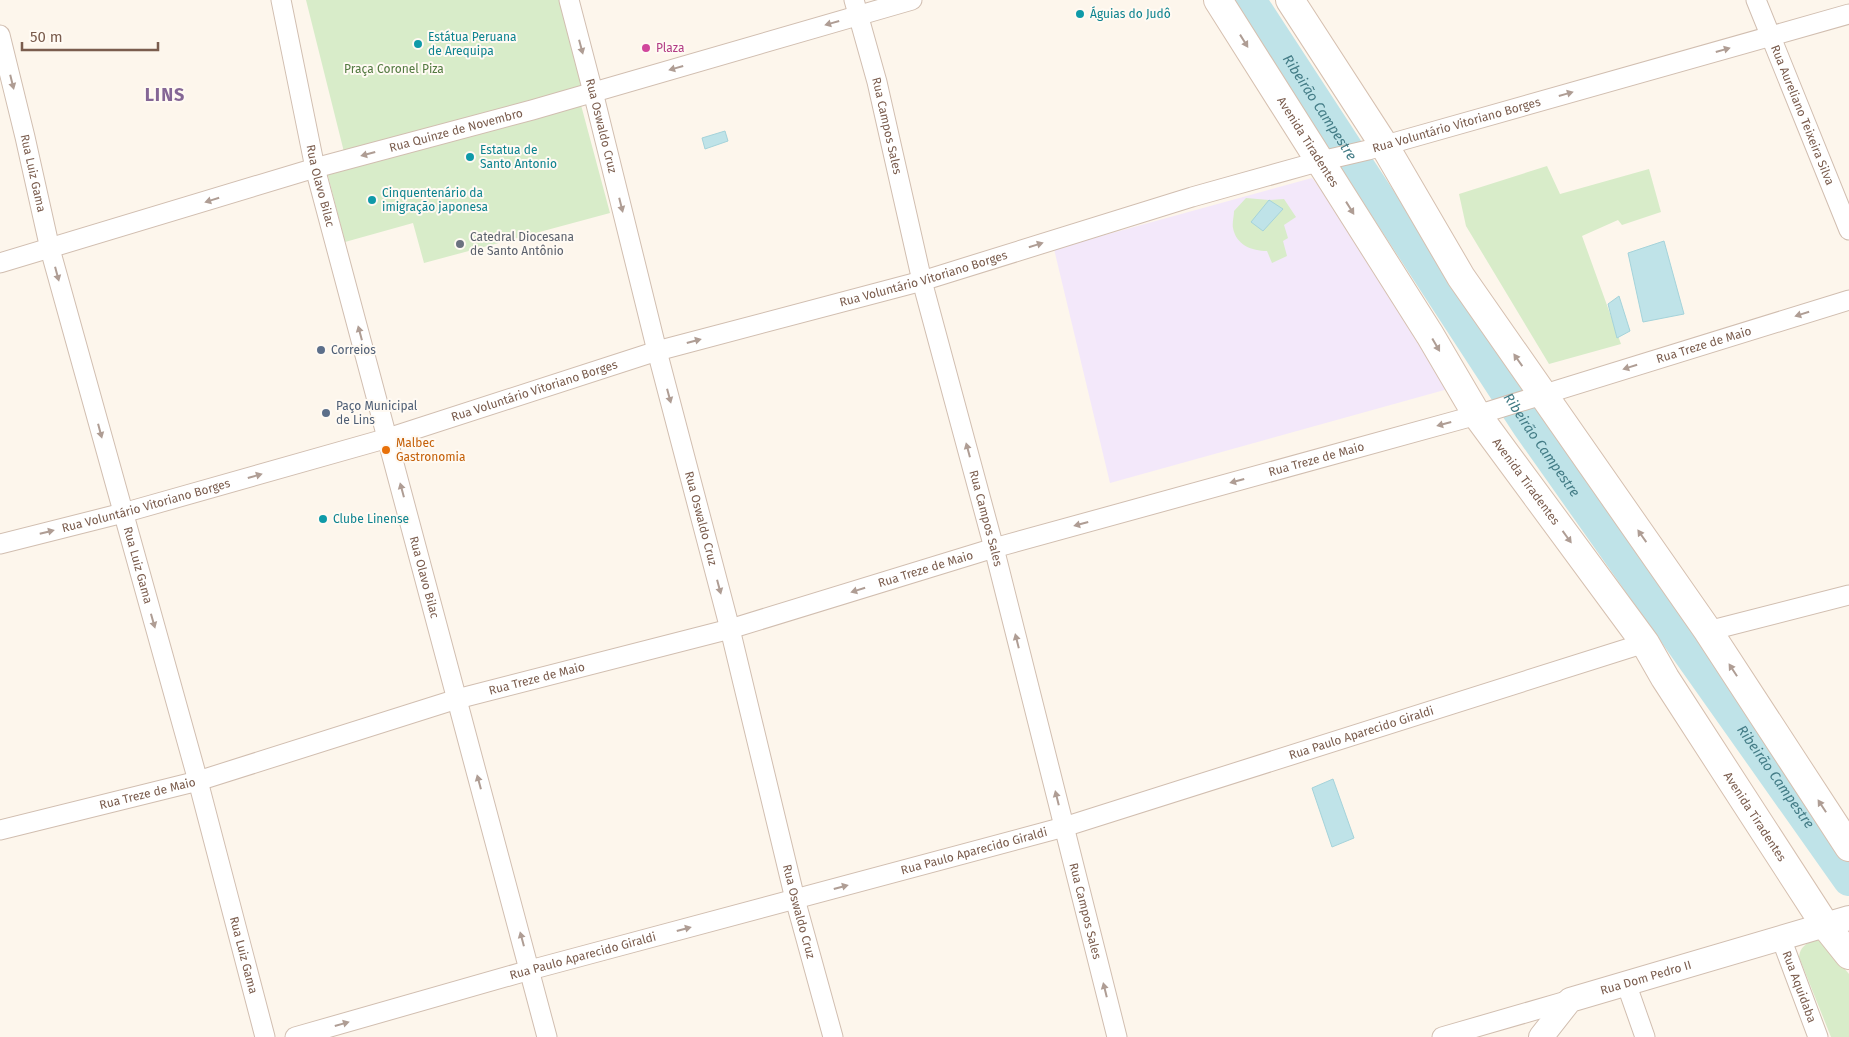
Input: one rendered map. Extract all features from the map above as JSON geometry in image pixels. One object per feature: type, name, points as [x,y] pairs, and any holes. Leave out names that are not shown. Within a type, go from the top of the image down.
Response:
[{"type":"main road","name":"Avenida Tiradentes","points":[[1218,0],[1329,159],[1430,335],[1645,643],[1665,678],[1839,921],[1849,955]]},
{"type":"main road","points":[[1290,0],[1376,148],[1536,396],[1708,631],[1849,847]]},
{"type":"street","name":"Rua Olavo Bilac","points":[[281,0],[316,168],[547,1037]]},
{"type":"street","name":"Rua Oswaldo Cruz","points":[[569,0],[657,351],[730,629],[795,899],[833,1037]]},
{"type":"street","name":"Rua Quinze de Novembro","points":[[0,263],[316,168],[593,92],[856,8],[912,0]]},
{"type":"street","name":"Rua Aureliano Teixeira Silva","points":[[1756,0],[1849,230]]},
{"type":"street","name":"Rua Campos Sales","points":[[856,8],[877,82],[922,281],[994,548],[1117,1037]]},
{"type":"street","name":"Rua Voluntário Vitoriano Borges","points":[[0,544],[123,513],[388,438],[657,351],[922,281],[1192,197],[1376,148],[1849,14]]},
{"type":"street","name":"Rua Luiz Gama","points":[[0,35],[50,249],[198,781],[265,1037]]},
{"type":"street","name":"Rua Treze de Maio","points":[[0,830],[198,781],[457,699],[730,629],[994,548],[1484,412],[1849,300]]},
{"type":"street","points":[[1708,631],[1849,595]]},
{"type":"street","name":"Rua Paulo Aparecido Giraldi","points":[[296,1037],[530,970],[1064,827],[1645,643]]},
{"type":"street","name":"Rua Dom Pedro II","points":[[1454,1035],[1839,921]]},
{"type":"street","name":"Rua Aquidaba","points":[[1781,938],[1818,1037]]},
{"type":"street","points":[[1626,984],[1646,1037]]},
{"type":"street","points":[[1541,1037],[1570,1000]]},
{"type":"shaded area","points":[[1312,178],[1324,193],[1448,389],[1110,483],[1054,249]]},
{"type":"green space","name":"Praça Coronel Piza","points":[[306,0],[562,0],[585,89],[344,152]]},
{"type":"green space","points":[[581,105],[610,213],[424,263],[413,223],[345,242],[326,168]]},
{"type":"green space","points":[[1547,166],[1560,194],[1649,169],[1661,212],[1622,225],[1618,220],[1582,236],[1621,344],[1549,364],[1466,226],[1459,194]]},
{"type":"green space","points":[[1246,198],[1284,199],[1296,217],[1284,225],[1288,238],[1283,241],[1287,256],[1272,263],[1267,251],[1245,246],[1237,239],[1233,228],[1234,211]]},
{"type":"green space","points":[[1816,940],[1822,942],[1849,974],[1849,1037],[1831,1037],[1799,957],[1804,946]]},
{"type":"water","points":[[725,131],[728,141],[705,149],[702,138]]},
{"type":"water","points":[[1269,200],[1283,209],[1263,231],[1251,222]]},
{"type":"water","points":[[1664,241],[1684,314],[1643,322],[1628,253]]},
{"type":"water","points":[[1619,296],[1630,331],[1617,338],[1608,304]]},
{"type":"water","points":[[1333,779],[1354,838],[1332,847],[1312,788]]},
{"type":"waterway","name":"Ribeirão Campestre","points":[[1250,0],[1528,426],[1849,880]]},
{"type":"place","name":"Águias do Judô","points":[[1080,14]]},
{"type":"place","name":"Estátua Peruana de Arequipa","points":[[418,44]]},
{"type":"place","name":"Plaza","points":[[646,48]]},
{"type":"place","name":"Estatua de Santo Antonio","points":[[470,157]]},
{"type":"place","name":"Cinquentenário da imigração japonesa","points":[[372,200]]},
{"type":"place","name":"Catedral Diocesana de Santo Antônio","points":[[460,244]]},
{"type":"place","name":"Correios","points":[[321,350]]},
{"type":"place","name":"Paço Municipal de Lins","points":[[326,413]]},
{"type":"place","name":"Malbec Gastronomia","points":[[386,450]]},
{"type":"place","name":"Clube Linense","points":[[323,519]]},
{"type":"district","name":"LINS","points":[[165,95]]}]
